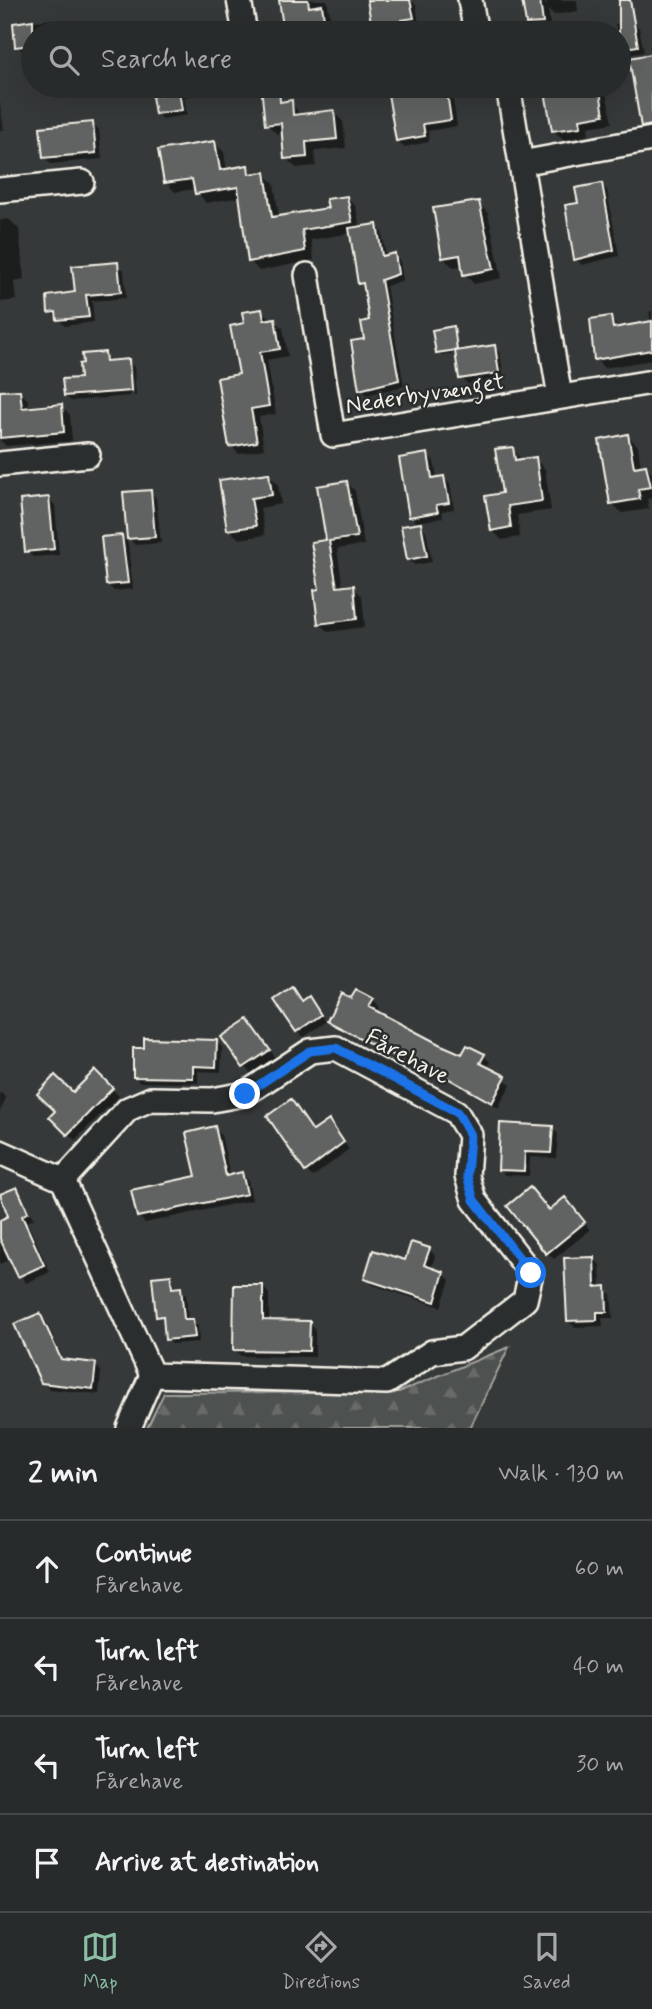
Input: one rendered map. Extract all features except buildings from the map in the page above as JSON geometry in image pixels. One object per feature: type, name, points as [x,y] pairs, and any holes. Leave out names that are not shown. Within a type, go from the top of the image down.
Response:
[{"type":"street","points":[[239,0],[243,21]]},
{"type":"street","points":[[470,0],[474,21]]},
{"type":"street","points":[[510,98],[560,397]]},
{"type":"street","points":[[521,163],[652,139]]},
{"type":"street","points":[[0,190],[82,183]]},
{"type":"street","name":"Nederbyvænget","points":[[307,275],[333,435],[652,382]]},
{"type":"street","points":[[0,464],[88,455]]},
{"type":"street","name":"Fårehave","points":[[63,1180],[128,1109],[151,1099],[212,1100],[245,1094],[310,1051],[336,1048],[457,1112],[470,1135],[467,1176],[474,1200],[531,1273],[526,1300],[463,1348],[432,1352],[387,1382],[152,1375]]},
{"type":"street","points":[[0,1152],[63,1180],[152,1375],[129,1428]]},
{"type":"green space","points":[[509,1347],[470,1428],[147,1428],[164,1393],[399,1392]]},
{"type":"route","points":[[245,1094],[310,1051],[336,1048],[457,1112],[470,1135],[467,1176],[474,1200],[531,1273]]}]
